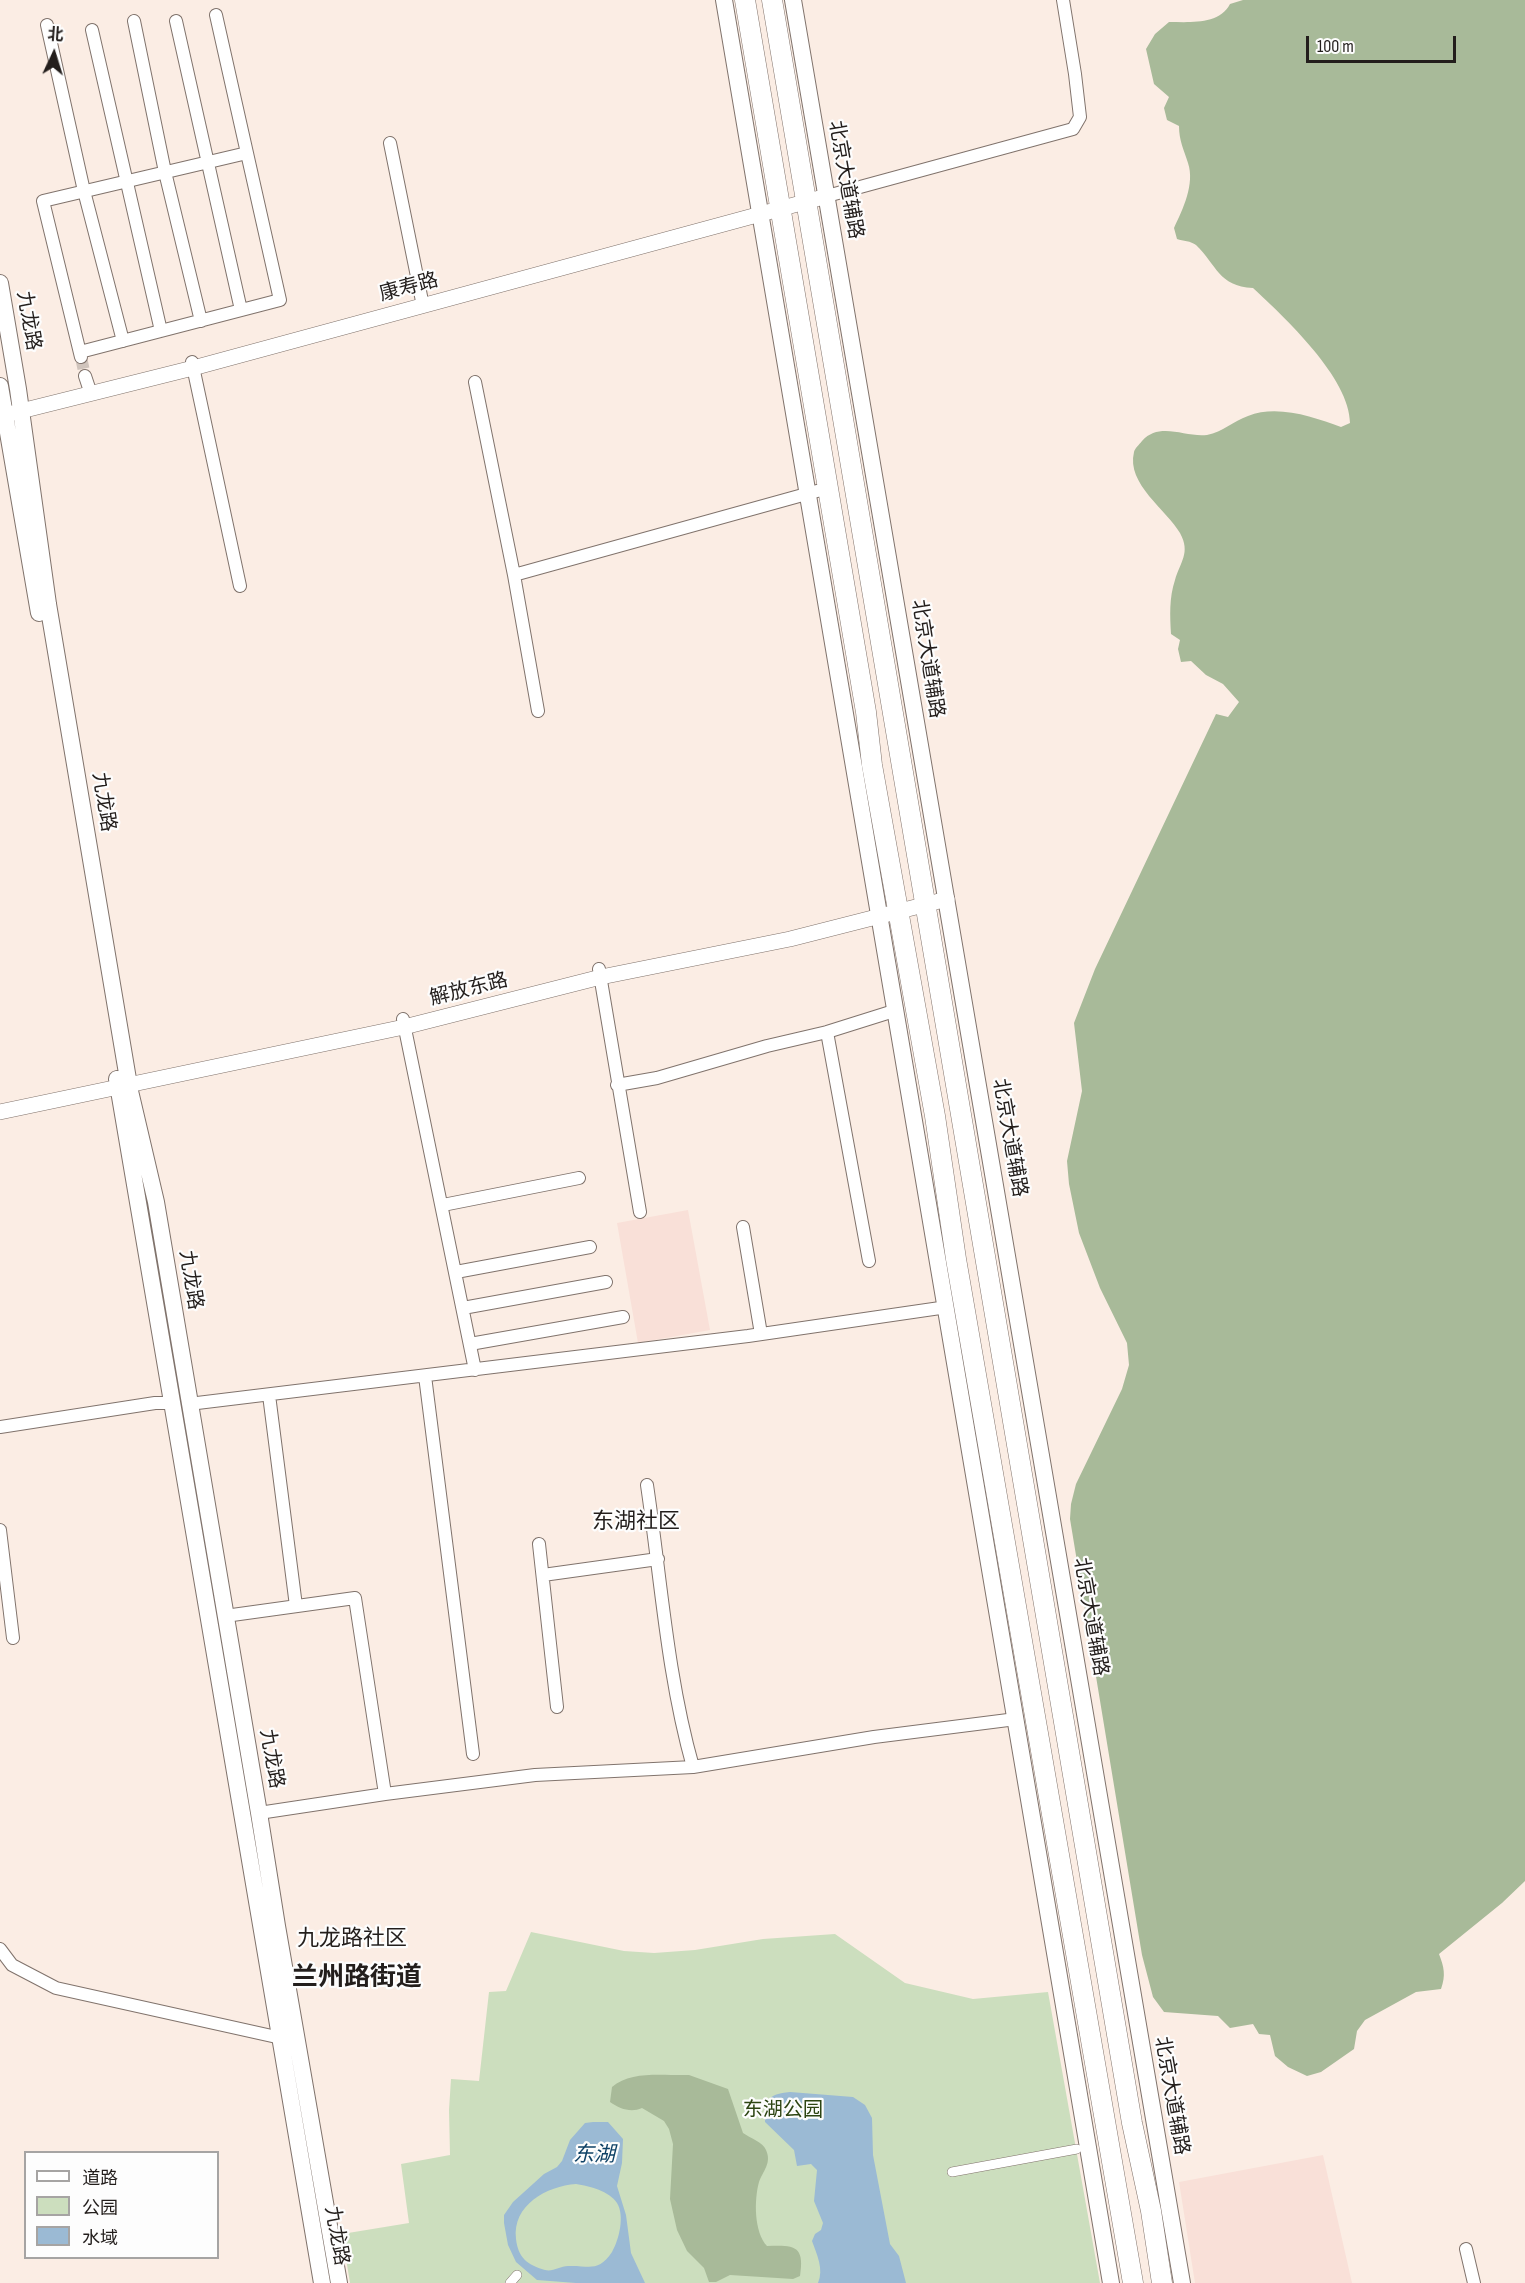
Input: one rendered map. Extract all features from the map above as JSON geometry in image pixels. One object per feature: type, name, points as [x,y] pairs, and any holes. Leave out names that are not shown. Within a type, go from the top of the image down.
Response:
[{"type":"main road","points":[[724,0],[808,494],[888,909],[935,1116],[954,1248],[1100,2104],[1133,2283]]},
{"type":"main road","points":[[745,0],[828,488],[888,909],[897,1010],[1111,2283]]},
{"type":"main road","points":[[772,0],[1132,2123],[1151,2211],[1162,2283]]},
{"type":"main road","name":"北京大道辅路","points":[[793,0],[1182,2283]]},
{"type":"main road","name":"九龙路","points":[[0,283],[8,411]]},
{"type":"main road","name":"九龙路","points":[[0,386],[8,411],[48,604],[123,1082],[181,1403],[322,2283]]},
{"type":"main road","name":"九龙路","points":[[181,1403],[225,1616],[339,2283]]},
{"type":"street","points":[[827,194],[1073,129],[1080,117],[1063,0]]},
{"type":"street","points":[[216,15],[247,153],[280,300],[123,341],[81,355],[43,201],[247,153]]},
{"type":"street","points":[[134,21],[165,172],[201,321]]},
{"type":"street","points":[[176,21],[241,310]]},
{"type":"street","points":[[47,25],[84,191],[123,341]]},
{"type":"street","points":[[92,30],[161,331]]},
{"type":"street","points":[[390,142],[423,303]]},
{"type":"street","name":"康寿路","points":[[8,411],[89,386],[192,365],[760,210],[827,194]]},
{"type":"street","points":[[192,365],[240,586]]},
{"type":"street","points":[[475,382],[514,575],[538,711]]},
{"type":"street","points":[[514,575],[828,488]]},
{"type":"street","name":"解放东路","points":[[0,1104],[123,1082],[403,1023],[600,973],[946,895]]},
{"type":"street","points":[[600,973],[640,1212]]},
{"type":"street","points":[[617,1085],[657,1078],[766,1046],[826,1032],[897,1010]]},
{"type":"street","points":[[403,1023],[475,1370]]},
{"type":"street","points":[[826,1032],[869,1261]]},
{"type":"street","name":"解放东路","points":[[0,1113],[123,1082]]},
{"type":"street","points":[[442,1205],[579,1178]]},
{"type":"street","points":[[742,1227],[761,1334]]},
{"type":"street","points":[[456,1272],[590,1247]]},
{"type":"street","points":[[463,1308],[606,1282]]},
{"type":"street","points":[[0,1427],[155,1403],[181,1403],[269,1395],[761,1334],[947,1307]]},
{"type":"street","points":[[470,1344],[623,1317]]},
{"type":"street","points":[[425,1376],[473,1754]]},
{"type":"street","points":[[269,1395],[296,1606]]},
{"type":"street","points":[[647,1485],[669,1647],[684,1734],[693,1767]]},
{"type":"street","points":[[0,1530],[13,1638]]},
{"type":"street","points":[[539,1544],[557,1707]]},
{"type":"street","points":[[543,1575],[658,1559]]},
{"type":"street","points":[[225,1616],[355,1598],[385,1794]]},
{"type":"street","points":[[260,1813],[535,1775],[693,1767],[874,1737],[1016,1719]]},
{"type":"street","points":[[0,1949],[12,1965],[56,1988],[281,2038]]},
{"type":"street","points":[[952,2172],[1077,2149]]},
{"type":"street","points":[[1466,2249],[1474,2283]]},
{"type":"street","points":[[510,2283],[517,2275]]},
{"type":"shaded area","points":[[688,1210],[710,1330],[638,1343],[617,1223]]},
{"type":"shaded area","points":[[1323,2155],[1352,2283],[1195,2283],[1179,2182]]},
{"type":"green space","points":[[1243,0],[1525,0],[1525,1881],[1502,1903],[1439,1954],[1444,1971],[1441,1989],[1416,1992],[1365,2020],[1357,2031],[1354,2049],[1321,2072],[1307,2076],[1288,2067],[1275,2056],[1270,2035],[1259,2034],[1253,2024],[1230,2028],[1218,2016],[1164,2012],[1153,1997],[1142,1955],[1070,1519],[1076,1484],[1122,1389],[1129,1365],[1127,1343],[1100,1288],[1079,1233],[1069,1184],[1067,1161],[1082,1091],[1074,1023],[1095,969],[1216,714],[1228,717],[1239,702],[1223,684],[1206,675],[1191,661],[1181,662],[1178,649],[1180,640],[1171,634],[1170,607],[1173,587],[1184,557],[1185,546],[1174,524],[1149,496],[1136,475],[1133,464],[1134,452],[1142,441],[1157,432],[1207,435],[1243,418],[1271,411],[1295,413],[1341,427],[1350,423],[1347,405],[1339,387],[1327,368],[1297,332],[1253,288],[1225,279],[1196,245],[1177,239],[1174,228],[1187,196],[1190,171],[1179,126],[1167,120],[1164,108],[1169,97],[1154,84],[1146,49],[1155,34],[1169,22],[1195,22],[1211,19],[1219,16],[1230,4]]},
{"type":"green space","name":"东湖公园","points":[[531,1932],[624,1951],[654,1953],[695,1950],[763,1939],[835,1934],[905,1983],[973,1999],[1048,1992],[1100,2283],[350,2283],[342,2234],[409,2223],[401,2164],[450,2155],[451,2079],[479,2081],[489,1992],[506,1991]]},
{"type":"green space","points":[[649,2075],[689,2075],[728,2089],[743,2133],[759,2142],[766,2150],[768,2159],[759,2182],[756,2198],[757,2224],[767,2246],[796,2249],[801,2258],[800,2276],[793,2279],[730,2275],[716,2282],[709,2282],[704,2268],[687,2251],[677,2230],[670,2199],[673,2144],[669,2129],[664,2121],[642,2108],[626,2110],[610,2102],[612,2087],[629,2078]]},
{"type":"water","points":[[790,2092],[853,2097],[865,2105],[872,2118],[873,2155],[890,2244],[899,2256],[906,2283],[818,2283],[820,2267],[812,2241],[815,2234],[821,2230],[823,2223],[814,2201],[817,2170],[811,2164],[797,2166],[794,2150],[765,2122],[769,2100],[776,2095]]},
{"type":"water","name":"东湖","points":[[608,2122],[623,2139],[622,2163],[617,2186],[626,2215],[631,2253],[645,2283],[576,2283],[537,2280],[516,2262],[508,2245],[504,2215],[513,2202],[544,2174],[557,2167],[562,2161],[570,2140],[585,2123]],"holes":[[[576,2184],[604,2192],[617,2203],[621,2214],[620,2228],[612,2252],[602,2263],[593,2266],[565,2266],[548,2270],[528,2263],[521,2255],[516,2239],[516,2227],[520,2216],[526,2207],[543,2193]]]},
{"type":"tunnel","points":[[81,357],[85,376]]},
{"type":"district","name":"东湖社区","points":[[636,1522]]},
{"type":"district","name":"九龙路社区","points":[[352,1939]]},
{"type":"district","name":"兰州路街道","points":[[357,1978]]}]
